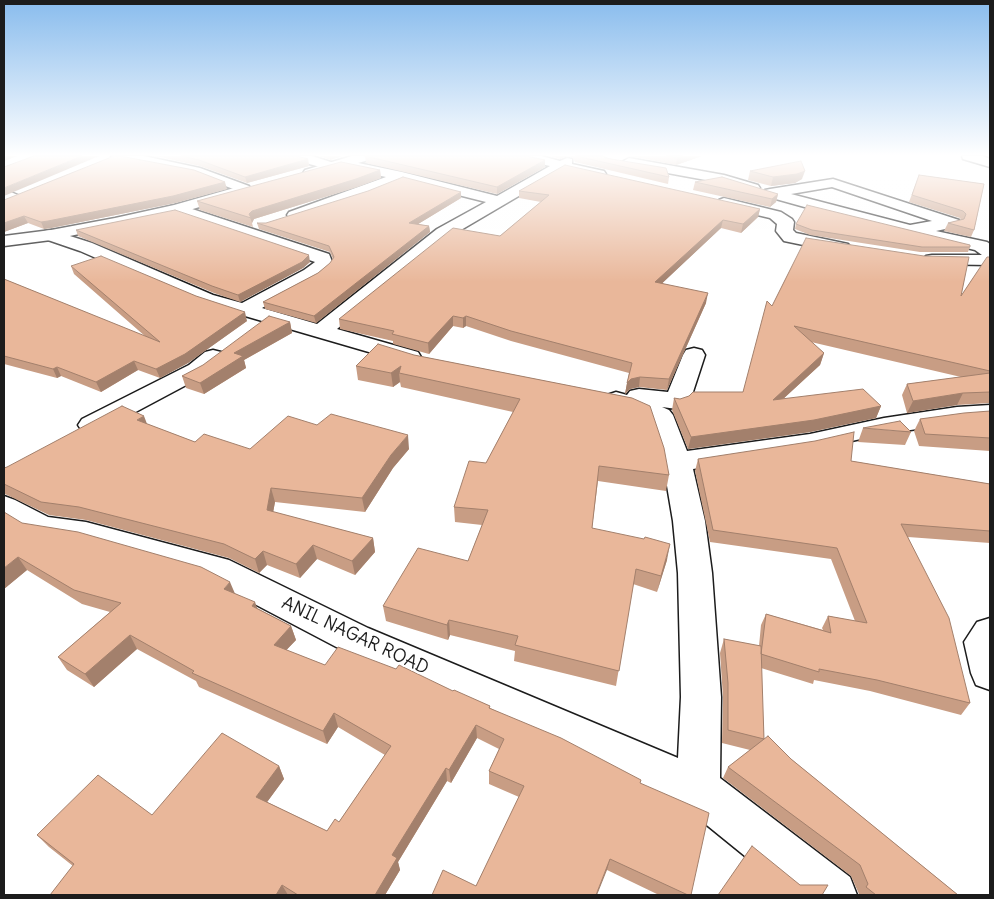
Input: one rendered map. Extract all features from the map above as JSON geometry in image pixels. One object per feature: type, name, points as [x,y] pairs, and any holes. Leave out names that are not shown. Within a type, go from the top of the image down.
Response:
[{"type":"street","points":[[4,241],[52,235],[177,209],[214,198]]},
{"type":"street","points":[[269,222],[344,198]]},
{"type":"street","points":[[488,198],[496,200]]},
{"type":"street","points":[[320,332],[443,233],[500,198]]},
{"type":"street","points":[[789,198],[910,230],[981,246],[990,252]]},
{"type":"street","points":[[878,198],[953,223],[910,230]]},
{"type":"street","points":[[713,201],[775,215],[786,222],[784,231],[790,237],[855,250]]},
{"type":"street","points":[[68,437],[197,370],[324,264],[323,258],[177,209]]},
{"type":"street","points":[[52,235],[86,247],[206,299],[245,328],[320,332],[437,364]]},
{"type":"street","points":[[920,259],[990,260]]},
{"type":"street","points":[[637,404],[639,396],[677,401],[694,355]]},
{"type":"street","points":[[588,394],[637,404],[660,415],[677,462],[689,521],[696,573],[701,697],[698,790]]},
{"type":"street","points":[[677,462],[810,442],[884,426],[957,415],[990,414]]},
{"type":"street","name":"ANIL NAGAR ROAD","points":[[4,508],[42,527],[95,535],[217,569],[355,638],[698,790],[832,895]]},
{"type":"street","points":[[990,633],[983,642],[990,673]]},
{"type":"building","points":[[9,198],[163,198],[48,221],[41,222],[24,216],[4,223],[4,200]]},
{"type":"building","points":[[208,198],[294,198],[252,211],[249,214],[251,218],[197,201]]},
{"type":"building","points":[[346,198],[451,198],[409,223],[429,226],[314,316],[263,302],[318,273],[330,263],[334,257],[329,246],[257,223],[266,223]]},
{"type":"building","points":[[545,198],[711,198],[760,209],[743,224],[723,220],[655,282],[708,293],[669,379],[640,377],[631,379],[627,383],[632,363],[511,331],[466,316],[463,318],[453,316],[428,343],[392,334],[394,331],[339,319],[453,228],[500,236]]},
{"type":"building","points":[[921,198],[981,198],[974,230],[948,223],[964,219],[966,214],[963,211]]},
{"type":"building","points":[[807,205],[970,245],[970,247],[922,247],[812,230],[796,224]]},
{"type":"building","points":[[175,210],[309,255],[302,262],[238,295],[76,230]]},
{"type":"building","points":[[806,238],[924,256],[969,257],[961,296],[987,257],[990,257],[990,371],[794,326],[824,353],[773,400],[863,389],[881,406],[814,420],[691,437],[674,398],[680,399],[689,396],[693,392],[743,392],[767,301],[772,306]]},
{"type":"building","points":[[101,256],[196,296],[245,312],[185,354],[156,369],[134,361],[96,382],[57,367],[53,369],[4,356],[4,279],[160,342],[71,266]]},
{"type":"building","points":[[269,316],[290,322],[234,353],[243,356],[200,383],[182,376],[203,365]]},
{"type":"building","points":[[378,344],[414,355],[632,398],[650,406],[664,448],[669,475],[599,466],[592,528],[644,539],[645,537],[670,544],[661,576],[636,569],[619,671],[515,645],[518,636],[449,620],[447,625],[383,606],[418,548],[468,561],[488,510],[454,507],[469,461],[486,463],[520,399],[399,373],[401,366],[391,373],[356,366]]},
{"type":"building","points":[[990,373],[990,392],[963,393],[913,401],[907,384]]},
{"type":"building","points":[[122,406],[144,416],[137,420],[195,442],[204,434],[250,449],[288,416],[317,425],[331,414],[408,435],[391,455],[362,498],[271,488],[267,510],[373,538],[352,561],[313,545],[296,564],[263,551],[255,559],[224,544],[79,507],[41,502],[4,484],[4,468]]},
{"type":"building","points":[[990,411],[990,438],[925,434],[920,419],[964,413]]},
{"type":"building","points":[[900,421],[911,432],[863,428]]},
{"type":"building","points":[[854,432],[851,461],[990,484],[990,531],[901,524],[949,618],[970,703],[877,680],[819,669],[819,672],[761,654],[766,614],[831,633],[828,616],[867,623],[837,548],[713,530],[698,459],[815,441]]},
{"type":"building","points":[[4,512],[22,523],[78,532],[201,567],[230,582],[224,589],[255,602],[252,606],[291,626],[274,645],[325,665],[338,647],[396,669],[399,665],[453,691],[490,706],[489,708],[561,738],[641,780],[640,783],[709,813],[691,895],[610,859],[596,895],[432,895],[443,870],[476,886],[524,786],[489,771],[504,739],[476,725],[449,770],[446,768],[392,855],[397,858],[375,895],[298,895],[282,885],[276,895],[50,895],[74,864],[37,835],[98,775],[152,815],[222,733],[279,766],[256,797],[327,831],[335,819],[339,822],[391,746],[334,713],[323,731],[192,673],[194,671],[130,635],[85,674],[58,657],[121,603],[74,590],[18,557],[4,568]]},
{"type":"building","points":[[724,639],[761,646],[764,739],[728,730],[728,683]]},
{"type":"building","points":[[768,736],[791,759],[958,895],[876,895],[866,887],[868,884],[860,865],[728,767]]},
{"type":"building","points":[[752,846],[800,885],[828,885],[822,895],[718,895]]}]
